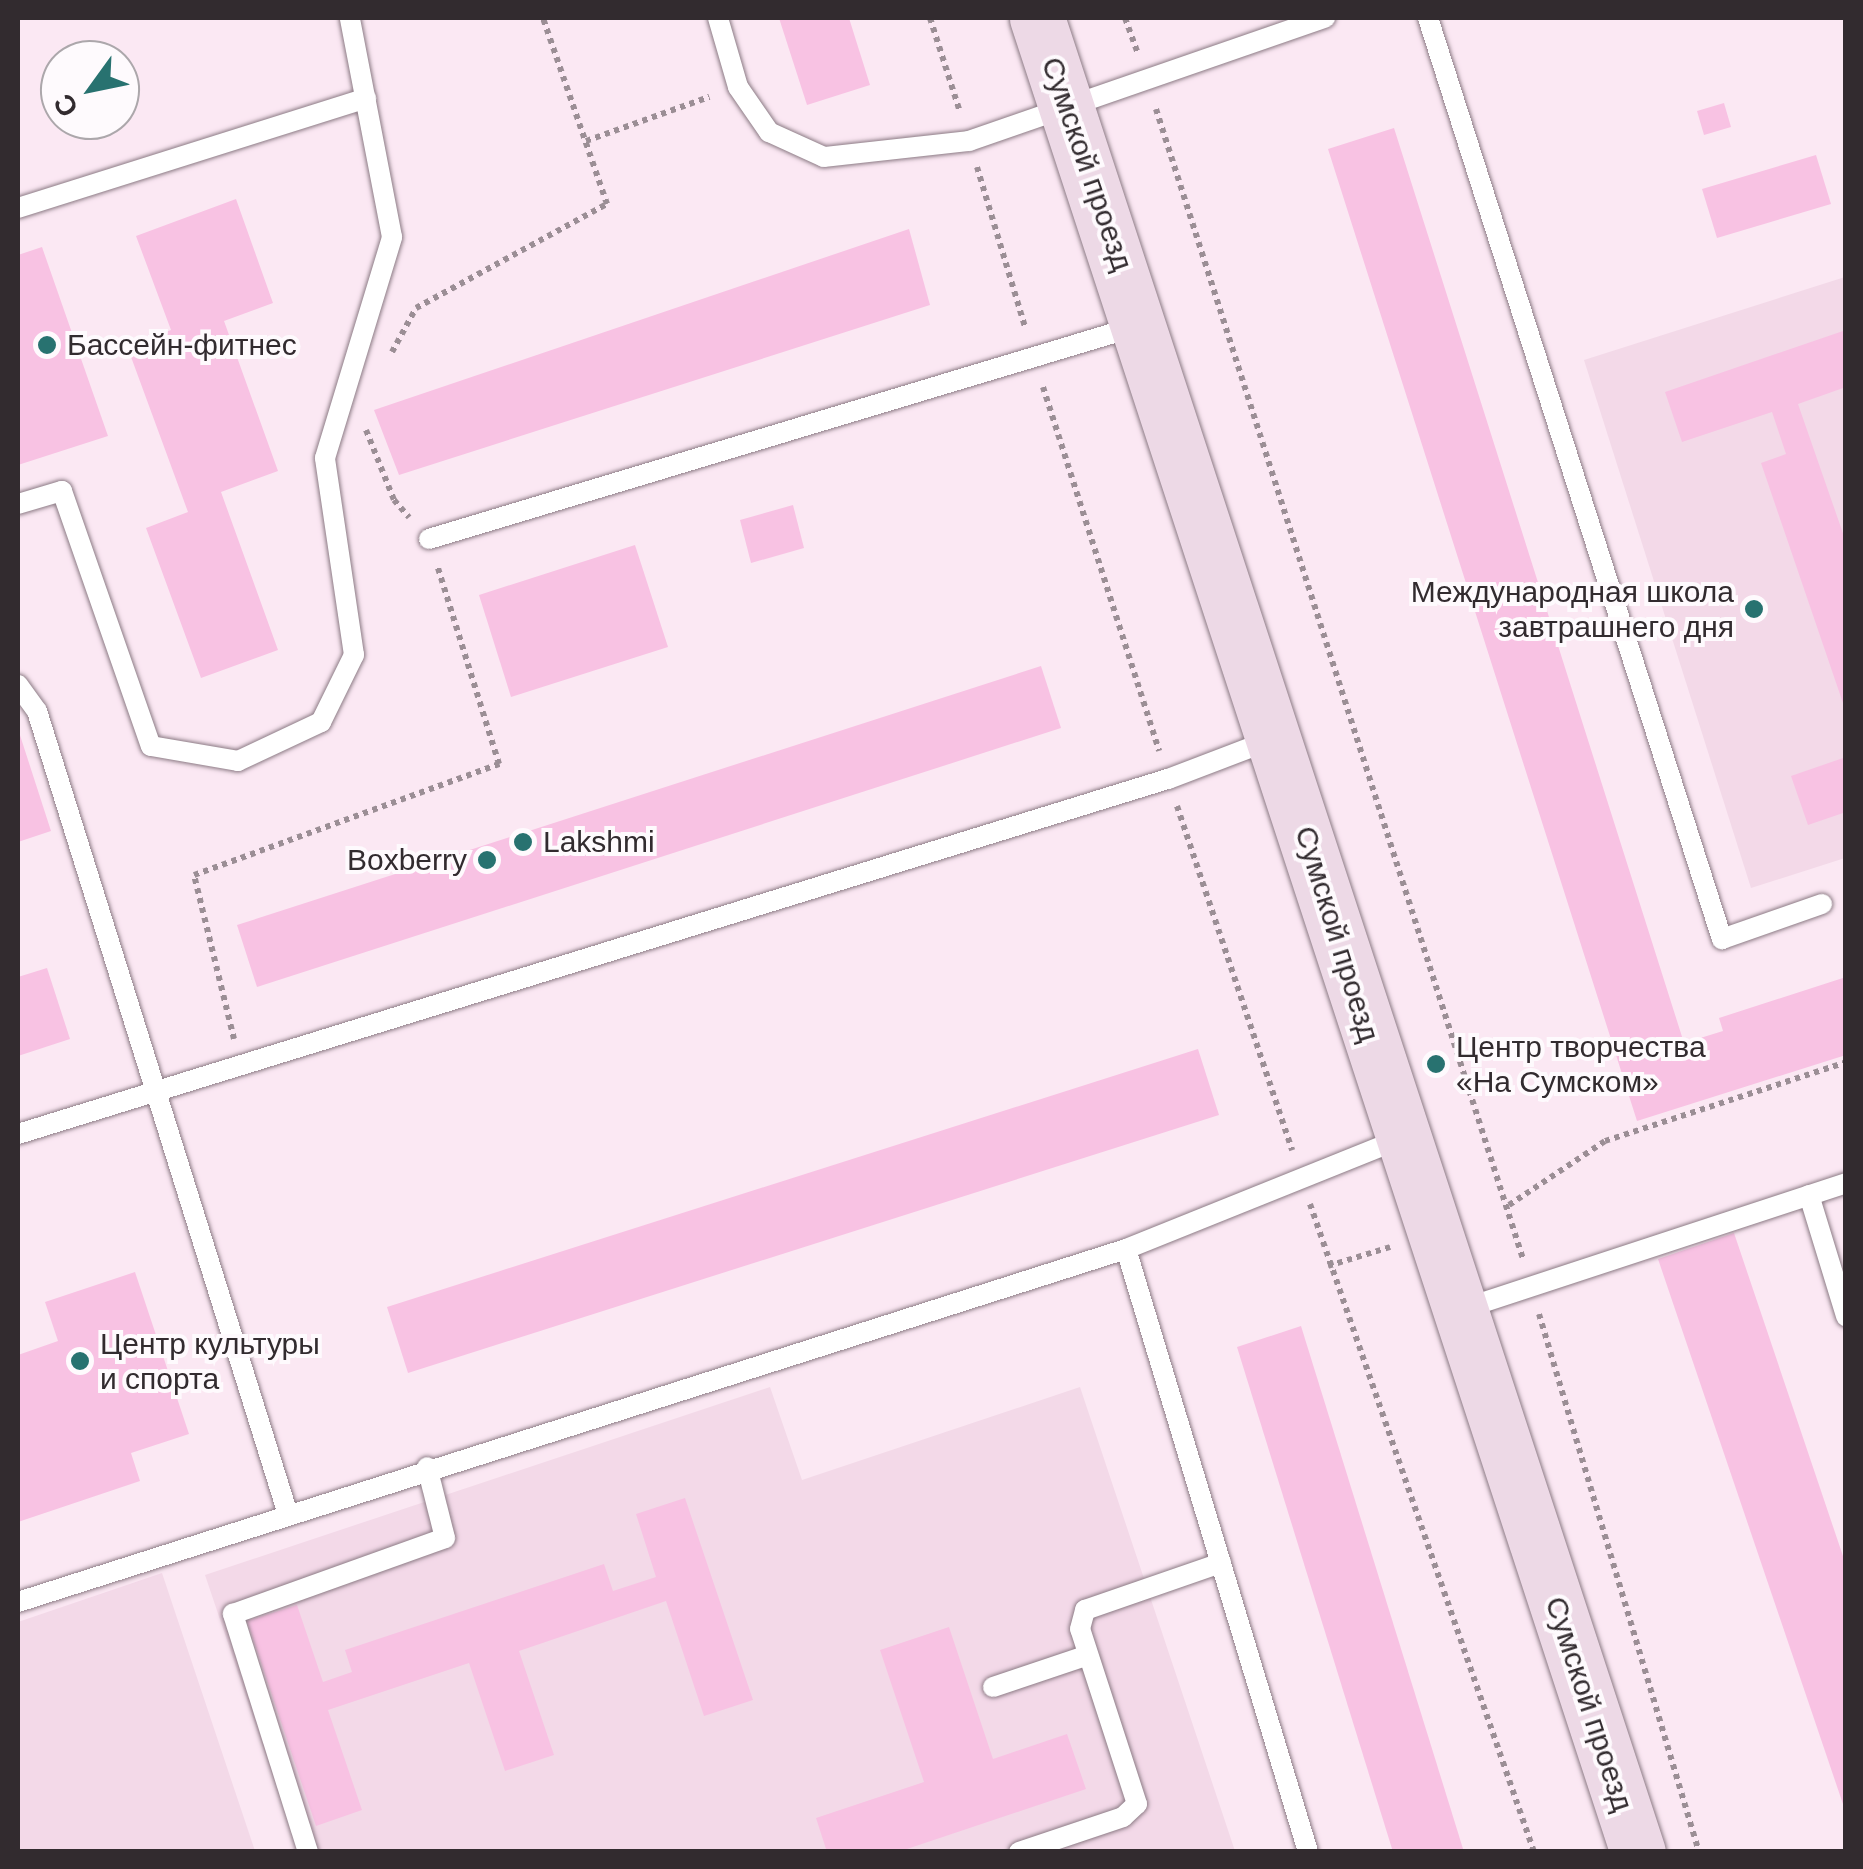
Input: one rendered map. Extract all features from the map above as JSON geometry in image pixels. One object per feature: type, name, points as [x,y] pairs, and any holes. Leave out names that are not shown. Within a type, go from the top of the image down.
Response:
[{"type":"street","name":"Сумской проезд","points":[[1037,18],[1063,107],[1143,324],[1400,1138],[1461,1310],[1638,1852]]},
{"type":"lane","points":[[18,504],[62,491],[151,746],[238,761],[321,722],[354,655],[325,458],[392,237],[350,18]]},
{"type":"lane","points":[[718,18],[738,86],[769,132],[824,158],[969,141],[1316,19]]},
{"type":"lane","points":[[1428,18],[1722,939],[1822,904]]},
{"type":"lane","points":[[18,208],[366,98]]},
{"type":"lane","points":[[429,539],[1035,361],[1143,324]]},
{"type":"lane","points":[[18,685],[37,710],[287,1511]]},
{"type":"lane","points":[[18,1134],[239,1060],[1168,779],[1276,737]]},
{"type":"lane","points":[[18,1602],[287,1511],[1126,1249],[1400,1138]]},
{"type":"lane","points":[[1461,1310],[1846,1183]]},
{"type":"lane","points":[[1809,1195],[1846,1316]]},
{"type":"lane","points":[[1126,1249],[1308,1852]]},
{"type":"lane","points":[[308,1852],[233,1614],[445,1538],[426,1467]]},
{"type":"lane","points":[[1019,1852],[1123,1817],[1137,1804],[1080,1629],[1085,1610],[1221,1563]]},
{"type":"lane","points":[[993,1687],[1088,1655]]},
{"type":"path","points":[[388,360],[416,308],[608,204],[542,18]]},
{"type":"path","points":[[930,18],[1168,779],[1328,1266],[1534,1852]]},
{"type":"path","points":[[1125,18],[1509,1205],[1699,1852]]},
{"type":"path","points":[[586,141],[738,86]]},
{"type":"path","points":[[239,1060],[194,874],[499,764],[429,539],[394,500],[360,413]]},
{"type":"path","points":[[1509,1205],[1605,1141],[1846,1062]]},
{"type":"path","points":[[1328,1266],[1400,1243]]},
{"type":"shaded area","name":"Международная школа завтрашнего дня","points":[[1845,277],[1845,858],[1751,888],[1584,360]]},
{"type":"shaded area","points":[[770,1387],[802,1480],[1080,1387],[1235,1851],[298,1851],[205,1575]]},
{"type":"shaded area","points":[[162,1573],[255,1851],[18,1851],[18,1622]]},
{"type":"building","points":[[779,18],[849,18],[870,85],[807,105]]},
{"type":"building","points":[[1724,103],[1731,127],[1704,135],[1697,111]]},
{"type":"building","points":[[1394,128],[1684,1043],[1723,1031],[1719,1018],[1846,977],[1846,1055],[1637,1121],[1328,149]]},
{"type":"building","points":[[1816,155],[1831,204],[1717,238],[1702,189]]},
{"type":"building","points":[[236,199],[273,303],[224,321],[278,471],[221,492],[278,650],[201,678],[146,528],[188,512],[127,346],[171,330],[136,236]]},
{"type":"building","points":[[909,229],[930,305],[399,475],[374,410]]},
{"type":"building","name":"Бассейн-фитнес","points":[[42,247],[108,436],[18,465],[18,255]]},
{"type":"building","points":[[1846,330],[1846,387],[1798,404],[1846,542],[1845,709],[1761,463],[1786,454],[1772,412],[1682,442],[1665,392]]},
{"type":"building","points":[[793,505],[804,548],[751,563],[740,520]]},
{"type":"building","points":[[635,545],[668,647],[511,697],[479,595]]},
{"type":"building","points":[[1041,666],[1061,728],[257,987],[237,925]]},
{"type":"building","points":[[18,729],[51,831],[18,842]]},
{"type":"building","points":[[1846,757],[1846,812],[1808,825],[1791,776]]},
{"type":"building","points":[[47,968],[70,1039],[18,1056],[18,977]]},
{"type":"building","points":[[1198,1049],[1219,1115],[408,1373],[387,1307]]},
{"type":"building","points":[[1734,1233],[1846,1565],[1846,1813],[1658,1259]]},
{"type":"building","points":[[135,1272],[189,1434],[131,1453],[140,1481],[18,1522],[18,1355],[58,1341],[45,1302]]},
{"type":"building","points":[[1301,1326],[1464,1852],[1393,1852],[1237,1347]]},
{"type":"building","points":[[685,1498],[753,1700],[704,1716],[666,1601],[519,1651],[554,1755],[505,1771],[469,1663],[328,1710],[362,1810],[316,1826],[247,1621],[297,1605],[323,1682],[352,1672],[345,1650],[604,1564],[613,1591],[656,1577],[636,1514]]},
{"type":"building","points":[[949,1627],[993,1759],[1067,1734],[1086,1789],[898,1852],[827,1852],[816,1818],[924,1782],[880,1650]]},
{"type":"place","name":"Бассейн-фитнес","points":[[47,345]]},
{"type":"place","name":"Международная школа завтрашнего дня","points":[[1754,609]]},
{"type":"place","name":"Lakshmi","points":[[523,842]]},
{"type":"place","name":"Boxberry","points":[[487,860]]},
{"type":"place","name":"Центр творчества «На Сумском»","points":[[1436,1064]]},
{"type":"place","name":"Центр культуры и спорта","points":[[80,1361]]}]
